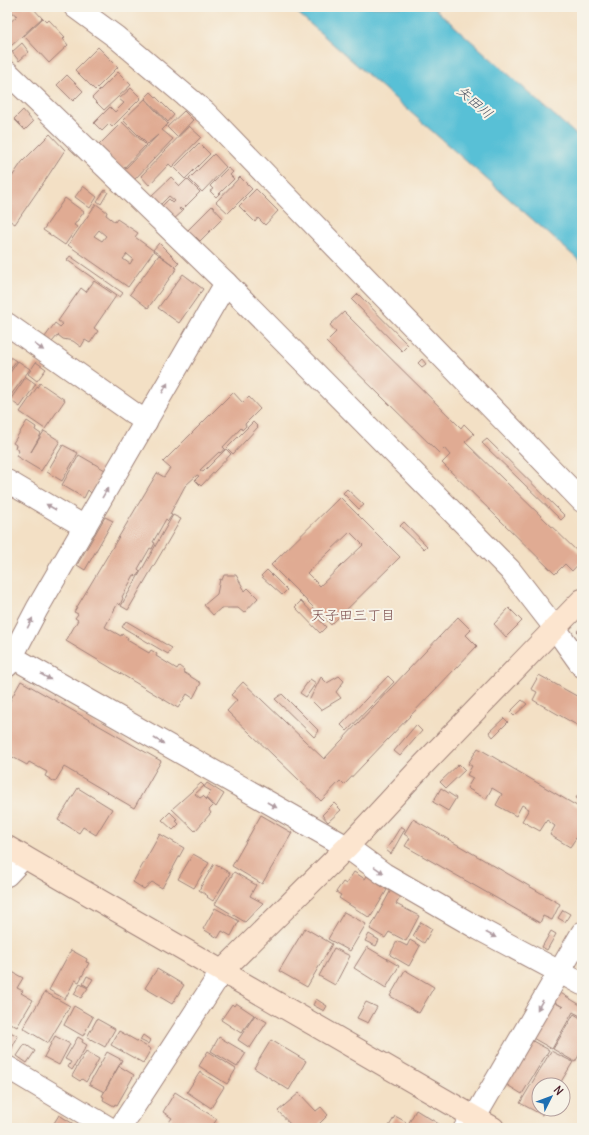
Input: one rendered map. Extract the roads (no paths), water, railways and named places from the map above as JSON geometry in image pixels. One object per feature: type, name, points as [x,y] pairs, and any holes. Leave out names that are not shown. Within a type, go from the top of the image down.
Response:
[{"type":"street","points":[[75,7],[116,37],[206,113],[582,501]]},
{"type":"street","points":[[7,72],[226,282],[510,570],[582,666]]},
{"type":"street","points":[[226,282],[9,659],[347,847],[384,874],[479,929],[582,984]]},
{"type":"street","points":[[7,324],[146,422]]},
{"type":"street","points":[[7,481],[85,527]]},
{"type":"street","points":[[120,1128],[222,971],[347,847],[422,766],[582,600]]},
{"type":"street","points":[[7,875],[15,852],[222,971],[478,1124],[582,933]]},
{"type":"street","points":[[7,1067],[109,1128]]},
{"type":"water","name":"矢田川","points":[[291,7],[433,7],[582,140],[582,263]]},
{"type":"district","name":"天子田三丁目","points":[[353,615]]}]
